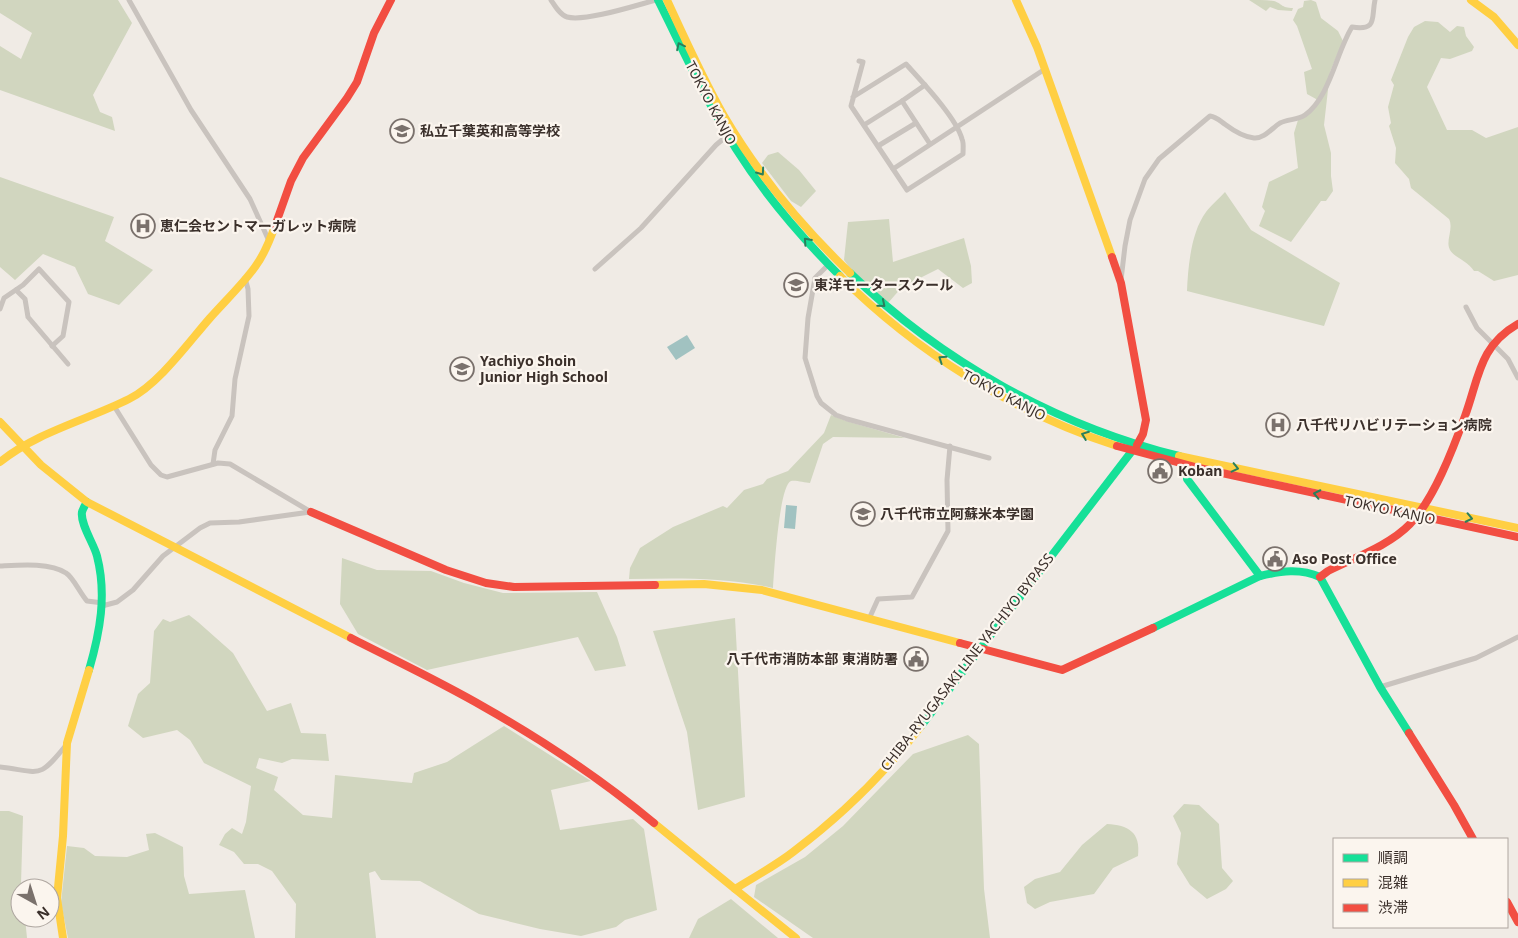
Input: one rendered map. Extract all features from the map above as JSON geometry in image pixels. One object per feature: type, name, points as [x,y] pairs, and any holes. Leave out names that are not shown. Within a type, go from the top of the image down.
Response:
[{"type":"main road","points":[[0,462],[21,447],[131,398],[146,388],[157,379],[245,278],[264,254],[296,169],[354,88],[361,74],[373,35],[391,0]]},
{"type":"main road","name":"TOKYO KANJO","points":[[657,0],[705,96],[779,197],[839,264],[866,290],[901,320],[950,356],[998,385],[1134,448],[1518,528]]},
{"type":"main road","name":"TOKYO KANJO","points":[[667,0],[731,133],[760,184],[828,265],[863,299],[963,374],[1058,424],[1187,466],[1518,537]]},
{"type":"main road","name":"CHIBA-RYUGASAKI LINE YACHIYO BYPASS","points":[[735,889],[794,851],[832,820],[863,791],[906,745],[1143,434],[1146,420],[1121,283],[1045,69],[1016,0]]},
{"type":"main road","points":[[1471,0],[1494,17],[1518,45]]},
{"type":"main road","points":[[1320,577],[1401,531],[1416,516],[1437,481],[1458,434],[1480,370],[1493,343],[1500,335],[1518,324]]},
{"type":"main road","points":[[0,422],[21,447],[62,484],[87,502],[483,706],[534,736],[594,776],[640,811],[796,938]]},
{"type":"main road","points":[[1187,466],[1187,479],[1260,576]]},
{"type":"main road","points":[[63,938],[57,898],[64,836],[68,743],[98,639],[103,604],[102,581],[97,555],[82,519],[82,512],[87,502]]},
{"type":"main road","points":[[311,512],[423,560],[494,586],[704,584],[762,590],[1062,670],[1260,576],[1278,572],[1307,571],[1320,577],[1380,687],[1454,805],[1472,838]]},
{"type":"main road","points":[[1508,904],[1518,922]]},
{"type":"street","points":[[129,0],[191,110],[250,199],[269,241]]},
{"type":"street","points":[[551,0],[561,14],[568,17],[595,16],[657,0]]},
{"type":"street","points":[[1121,283],[1130,220],[1146,179],[1159,159],[1210,116],[1215,116],[1228,127],[1252,138],[1260,138],[1283,122],[1303,116],[1312,109],[1326,90],[1346,37],[1352,28],[1362,29],[1369,27],[1372,22],[1375,0]]},
{"type":"street","points":[[853,97],[906,64],[957,126],[963,140],[963,154],[907,190],[851,106],[853,97],[863,62],[859,61]]},
{"type":"street","points":[[893,169],[1045,69]]},
{"type":"street","points":[[864,125],[925,85]]},
{"type":"street","points":[[902,101],[930,144]]},
{"type":"street","points":[[878,146],[916,123]]},
{"type":"street","points":[[595,269],[641,228],[716,146],[731,133]]},
{"type":"street","points":[[828,265],[815,278],[808,318],[805,358],[821,403],[836,415],[847,419],[989,458]]},
{"type":"street","points":[[0,309],[4,298],[39,269],[69,302],[63,336],[52,346]]},
{"type":"street","points":[[213,464],[214,450],[232,416],[235,379],[250,306],[245,278]]},
{"type":"street","points":[[16,290],[25,299],[28,318],[68,364]]},
{"type":"street","points":[[1466,307],[1478,328],[1508,359],[1518,378]]},
{"type":"street","points":[[114,406],[151,464],[161,475],[167,477],[213,464],[230,464],[311,512]]},
{"type":"street","points":[[869,619],[878,599],[912,597],[948,531],[947,480],[950,446]]},
{"type":"street","points":[[0,566],[26,565],[48,567],[62,571],[67,573],[87,601],[103,604],[117,602],[133,590],[173,546],[210,523],[239,522],[311,512]]},
{"type":"street","points":[[1380,687],[1476,658],[1518,638]]},
{"type":"street","points":[[0,767],[26,772],[43,770],[68,743]]},
{"type":"green space","points":[[0,0],[118,0],[132,23],[93,95],[100,112],[112,117],[115,131],[0,90],[0,46],[21,59],[32,33],[0,13]]},
{"type":"green space","points":[[1249,0],[1274,1],[1284,7],[1293,8],[1292,11],[1278,10],[1270,7],[1266,11]]},
{"type":"green space","points":[[1311,0],[1316,2],[1321,18],[1338,31],[1343,41],[1330,72],[1324,125],[1331,153],[1333,191],[1326,201],[1321,201],[1291,242],[1259,226],[1265,211],[1262,207],[1269,182],[1298,168],[1294,133],[1298,120],[1318,102],[1307,94],[1304,72],[1312,69],[1297,26],[1293,20],[1298,9],[1303,7],[1304,1]]},
{"type":"green space","points":[[1425,21],[1438,22],[1450,32],[1457,26],[1464,27],[1466,36],[1474,47],[1472,51],[1450,59],[1441,58],[1427,87],[1447,130],[1472,130],[1486,138],[1518,127],[1518,275],[1494,281],[1478,271],[1474,271],[1452,253],[1448,243],[1451,227],[1449,219],[1411,188],[1409,179],[1395,163],[1396,148],[1389,126],[1391,123],[1388,107],[1394,85],[1391,80],[1408,37],[1414,27]]},
{"type":"green space","points":[[778,152],[799,170],[816,191],[801,207],[791,201],[762,163],[768,155]]},
{"type":"green space","points":[[0,177],[114,217],[105,241],[153,270],[119,305],[88,294],[75,267],[43,254],[15,280],[0,267]]},
{"type":"green space","points":[[1225,192],[1251,230],[1340,283],[1324,326],[1187,291],[1189,261],[1197,229],[1206,212]]},
{"type":"green space","points":[[889,219],[893,262],[964,238],[971,266],[972,283],[963,288],[938,269],[902,287],[888,303],[852,271],[844,260],[848,222]]},
{"type":"green space","points":[[831,415],[905,438],[833,437],[823,444],[810,483],[791,481],[783,497],[773,588],[719,580],[629,579],[630,568],[640,548],[673,527],[723,506],[727,508],[744,490],[763,484],[767,479],[788,471],[824,433]]},
{"type":"green space","points":[[342,558],[377,570],[431,571],[464,583],[503,593],[597,592],[617,637],[626,666],[595,671],[578,637],[427,670],[358,634],[340,604]]},
{"type":"green space","points":[[189,615],[233,653],[267,711],[291,703],[301,733],[326,734],[329,761],[292,759],[282,763],[259,758],[256,768],[278,777],[274,790],[303,815],[332,818],[335,775],[412,783],[414,773],[447,762],[504,726],[591,781],[551,790],[560,830],[633,819],[644,829],[657,910],[625,920],[616,927],[581,936],[540,929],[479,914],[420,881],[381,880],[375,871],[369,873],[376,938],[295,938],[296,904],[272,871],[258,864],[244,864],[234,852],[219,845],[225,834],[232,828],[242,834],[246,822],[251,786],[204,763],[190,740],[177,730],[143,738],[128,726],[138,694],[150,683],[154,631],[163,619],[170,622]]},
{"type":"green space","points":[[735,618],[745,797],[698,810],[687,732],[653,631]]},
{"type":"green space","points":[[968,735],[979,744],[984,889],[990,938],[813,938],[754,897],[756,885],[805,857],[843,826],[913,754]]},
{"type":"green space","points":[[1184,804],[1199,805],[1219,824],[1222,868],[1233,881],[1226,889],[1207,899],[1190,885],[1177,864],[1181,833],[1173,816]]},
{"type":"green space","points":[[0,811],[9,811],[23,816],[21,878],[10,878],[10,928],[26,928],[27,938],[0,938]]},
{"type":"green space","points":[[1107,824],[1121,826],[1131,831],[1137,841],[1138,856],[1113,868],[1094,894],[1050,902],[1035,909],[1027,903],[1024,887],[1035,879],[1060,872],[1082,845]]},
{"type":"green space","points":[[155,833],[183,847],[184,876],[189,894],[245,890],[255,938],[68,938],[61,903],[67,846],[84,848],[95,856],[127,857],[149,850],[146,834]]},
{"type":"green space","points":[[731,899],[778,938],[689,938],[698,919]]},
{"type":"water","points":[[687,335],[695,348],[676,360],[667,347]]},
{"type":"water","points":[[786,505],[797,506],[795,529],[784,528]]},
{"type":"traffic: fast","points":[[658,0],[695,75],[747,166],[784,215],[840,276]]},
{"type":"traffic: fast","points":[[850,273],[885,305],[922,334],[1002,386],[1044,408],[1088,427],[1133,443],[1179,456]]},
{"type":"traffic: fast","points":[[921,726],[1135,447]]},
{"type":"traffic: fast","points":[[1187,466],[1187,479],[1260,576]]},
{"type":"traffic: fast","points":[[87,502],[82,512],[82,517],[97,556],[102,585],[99,628],[89,670]]},
{"type":"traffic: fast","points":[[1153,628],[1260,576],[1290,571],[1313,574],[1320,577],[1380,687],[1409,733]]},
{"type":"traffic: slow","points":[[667,0],[716,102],[751,159],[798,218],[850,273]]},
{"type":"traffic: slow","points":[[1016,0],[1037,47],[1112,257]]},
{"type":"traffic: slow","points":[[1471,0],[1494,17],[1518,45]]},
{"type":"traffic: slow","points":[[0,462],[30,442],[113,407],[151,384],[250,274],[264,252],[275,226]]},
{"type":"traffic: slow","points":[[840,276],[901,330],[934,355],[968,377],[1004,398],[1041,416],[1117,446]]},
{"type":"traffic: slow","points":[[0,422],[41,465],[87,502],[351,638]]},
{"type":"traffic: slow","points":[[1179,456],[1518,528]]},
{"type":"traffic: slow","points":[[655,585],[704,584],[762,590],[960,643]]},
{"type":"traffic: slow","points":[[63,938],[57,898],[63,836],[67,743],[89,670]]},
{"type":"traffic: slow","points":[[796,938],[735,889],[772,867],[828,824],[877,777],[921,726]]},
{"type":"traffic: slow","points":[[654,823],[735,889]]},
{"type":"traffic: jam","points":[[275,226],[291,181],[303,158],[357,82],[374,33],[391,0]]},
{"type":"traffic: jam","points":[[1112,257],[1121,283],[1146,420],[1143,434],[1137,445]]},
{"type":"traffic: jam","points":[[1320,577],[1402,532],[1419,514],[1435,488],[1449,458],[1482,364],[1495,342],[1518,324]]},
{"type":"traffic: jam","points":[[1117,446],[1199,468],[1518,537]]},
{"type":"traffic: jam","points":[[311,512],[446,570],[486,583],[514,587],[655,585]]},
{"type":"traffic: jam","points":[[960,643],[1062,670],[1153,628]]},
{"type":"traffic: jam","points":[[351,638],[451,689],[528,733],[572,761],[654,823]]},
{"type":"traffic: jam","points":[[1409,733],[1472,838]]},
{"type":"traffic: jam","points":[[1508,904],[1518,922]]},
{"type":"place","name":"私立千葉英和高等学校","points":[[402,131]]},
{"type":"place","name":"恵仁会セントマーガレット病院","points":[[143,226]]},
{"type":"place","name":"東洋モータースクール","points":[[796,285]]},
{"type":"place","name":"Yachiyo Shoin Junior High School","points":[[462,369]]},
{"type":"place","name":"八千代リハビリテーション病院","points":[[1278,425]]},
{"type":"place","name":"Koban","points":[[1160,471]]},
{"type":"place","name":"八千代市立阿蘇米本学園","points":[[863,514]]},
{"type":"place","name":"Aso Post Office","points":[[1275,559]]},
{"type":"place","name":"八千代市消防本部 東消防署","points":[[916,659]]}]
